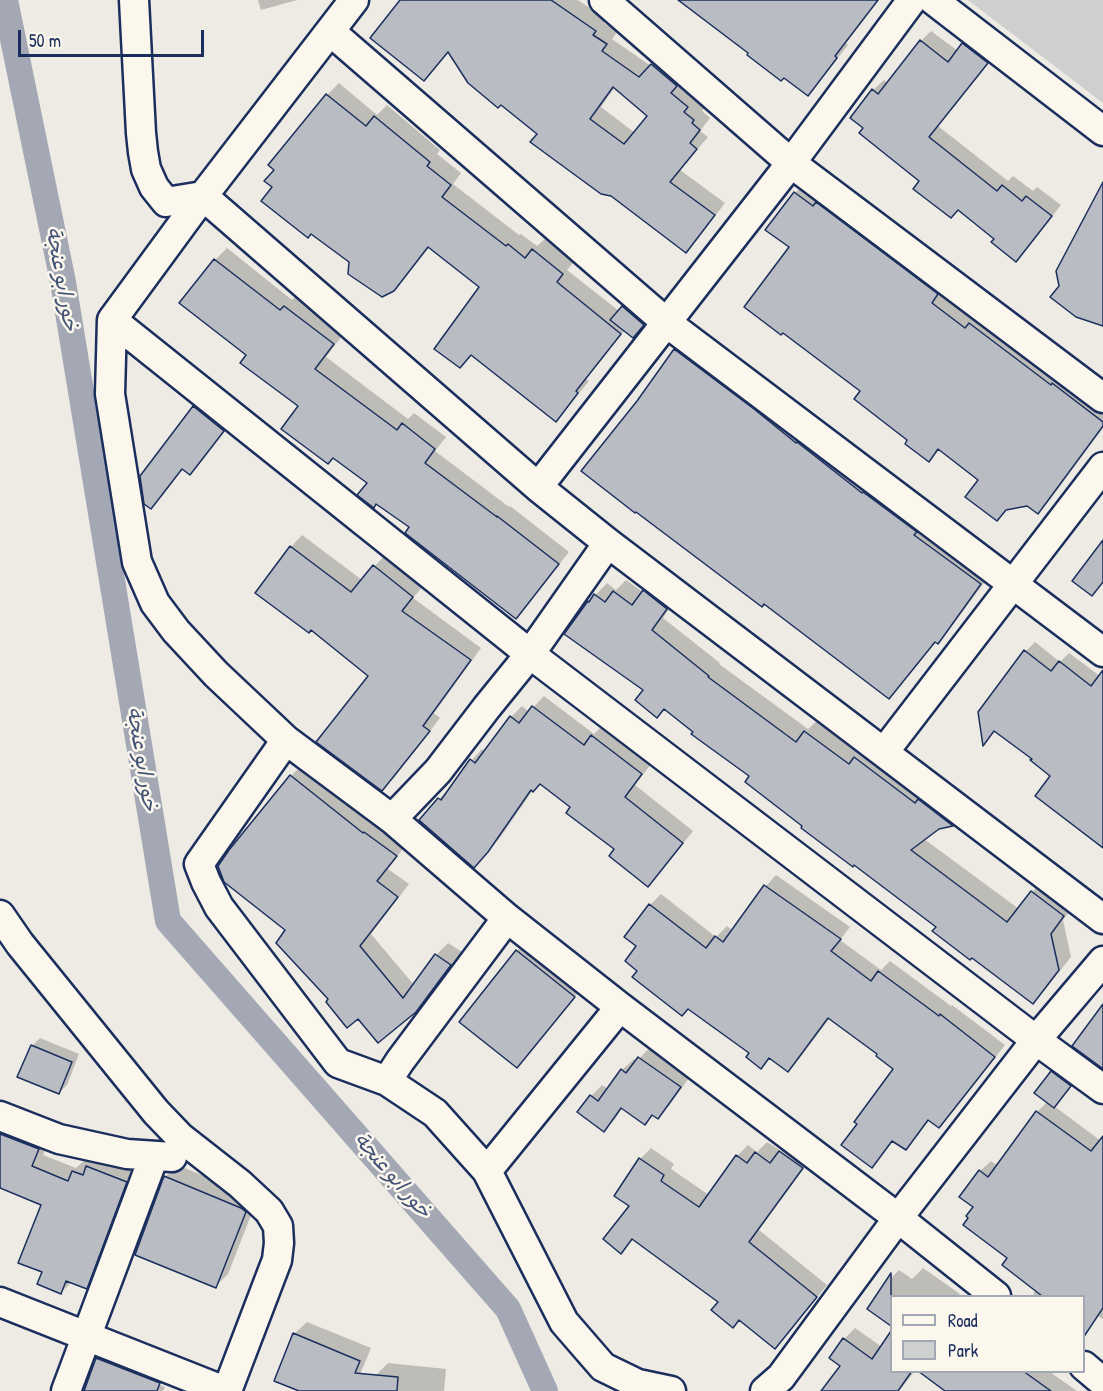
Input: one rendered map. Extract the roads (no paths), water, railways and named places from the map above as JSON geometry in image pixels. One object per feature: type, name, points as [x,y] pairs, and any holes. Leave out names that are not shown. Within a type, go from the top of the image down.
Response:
[{"type":"street","points":[[134,0],[141,133],[146,169],[154,187],[166,202],[203,196]]},
{"type":"street","points":[[354,0],[203,196],[112,320],[110,394],[137,562],[155,603],[176,631],[216,674],[286,740],[392,819],[507,918],[620,1007],[898,1218],[995,1295]]},
{"type":"street","points":[[604,0],[791,163],[1103,398]]},
{"type":"street","points":[[538,487],[791,163],[912,0]]},
{"type":"street","points":[[933,0],[1103,131]]},
{"type":"street","points":[[331,32],[667,323],[1103,652]]},
{"type":"street","points":[[203,196],[538,487],[608,543],[1103,919]]},
{"type":"street","points":[[112,320],[530,654],[1103,1089]]},
{"type":"street","points":[[884,752],[1103,467]]},
{"type":"street","points":[[392,819],[438,771],[530,654],[608,543]]},
{"type":"street","points":[[286,740],[199,864],[219,907],[339,1063],[387,1081],[435,1113],[487,1171],[564,1322],[603,1367],[639,1388],[671,1391]]},
{"type":"street","points":[[0,916],[156,1112],[180,1137],[240,1184],[268,1211],[278,1226],[279,1243],[277,1260],[226,1391],[0,1302]]},
{"type":"street","points":[[387,1081],[507,918]]},
{"type":"street","points":[[765,1391],[781,1377],[898,1218],[1036,1040],[1103,961]]},
{"type":"street","points":[[487,1171],[620,1007]]},
{"type":"street","points":[[0,1116],[59,1140],[127,1154],[209,1160]]},
{"type":"street","points":[[66,1391],[154,1156]]},
{"type":"street","points":[[1085,1368],[1103,1382]]},
{"type":"waterway","name":"خور ابو عنجة","points":[[5,0],[63,282],[168,921],[508,1309],[545,1391]]}]
